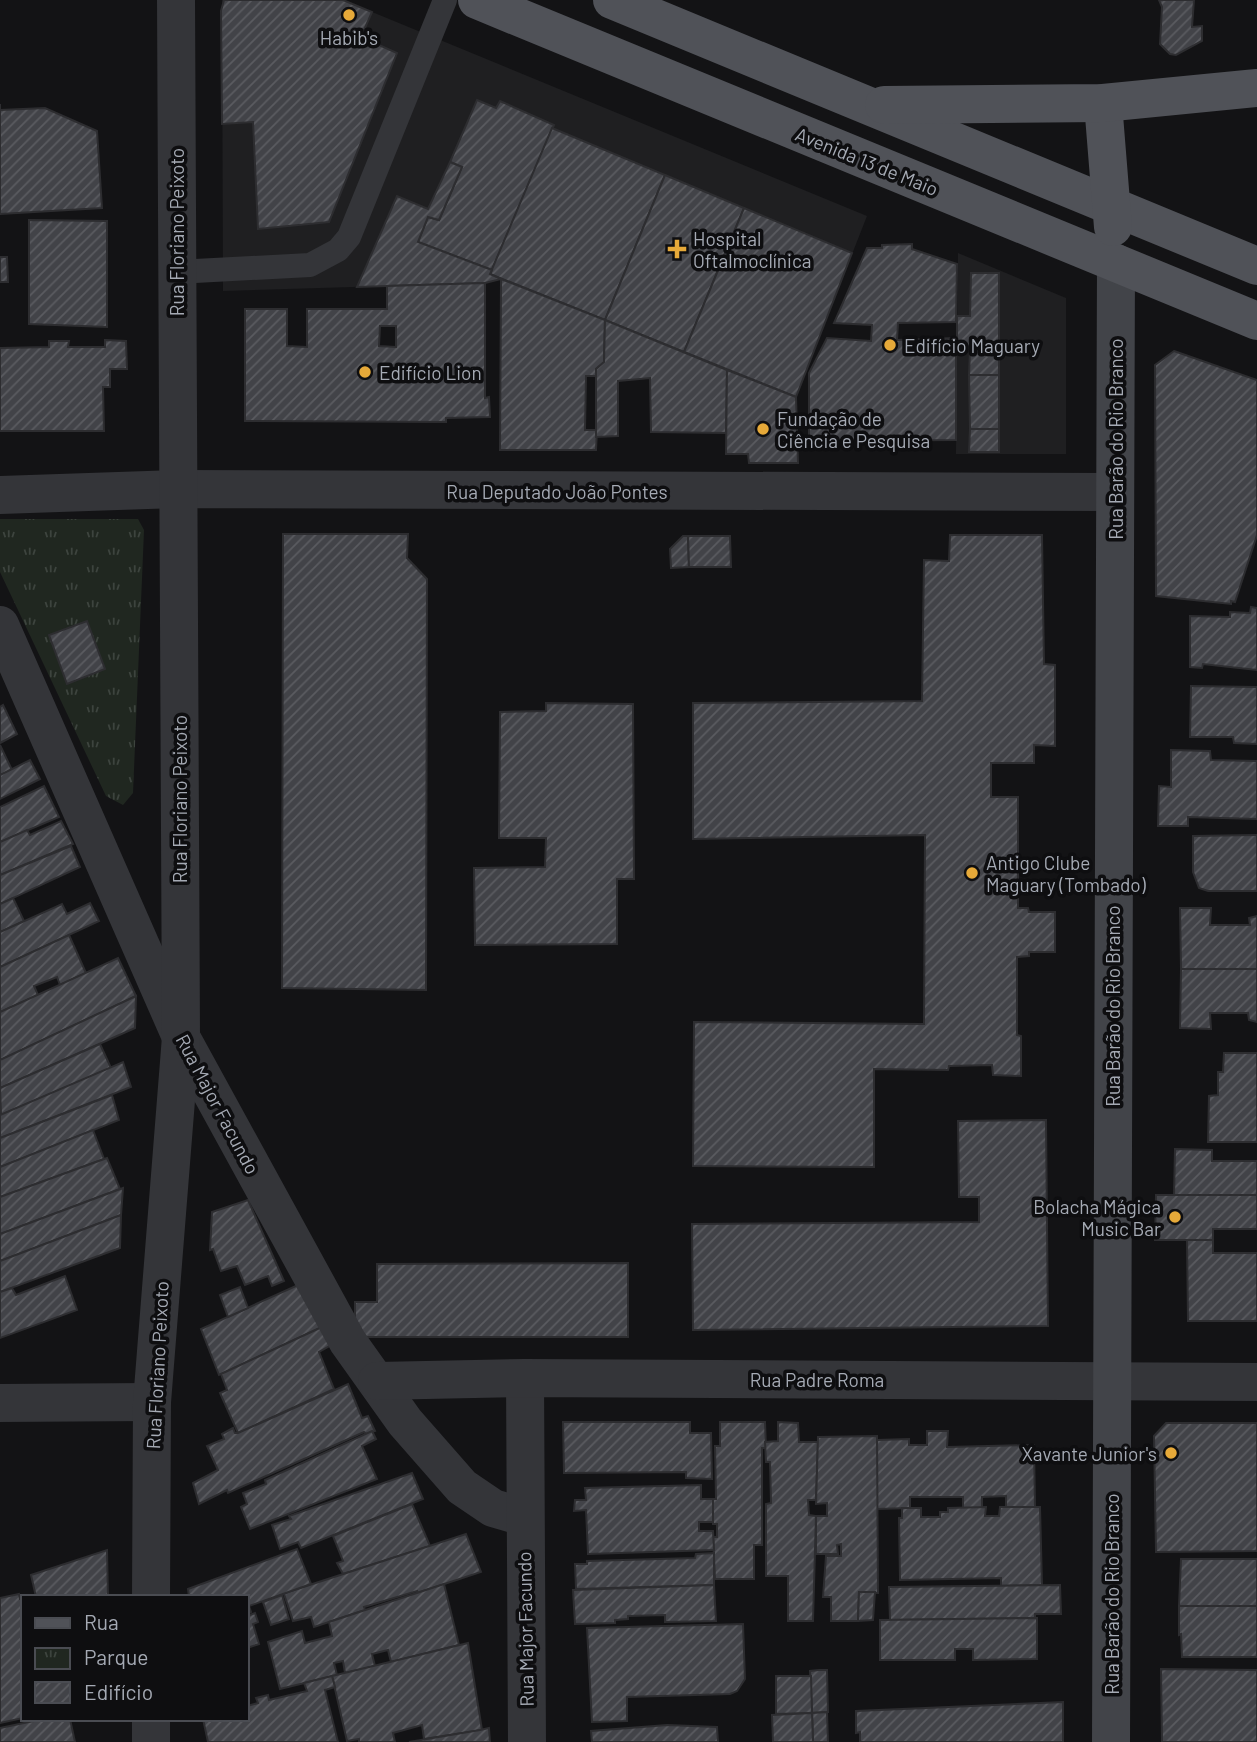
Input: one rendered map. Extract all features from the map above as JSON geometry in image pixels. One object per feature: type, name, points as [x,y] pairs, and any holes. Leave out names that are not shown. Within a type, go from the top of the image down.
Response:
[{"type":"main road","name":"Avenida 13 de Maio","points":[[477,0],[1257,321]]},
{"type":"main road","points":[[612,0],[1257,266]]},
{"type":"main road","points":[[868,105],[1103,103],[1257,88]]},
{"type":"main road","name":"Rua Barão do Rio Branco","points":[[1103,103],[1116,263]]},
{"type":"street","name":"Rua Floriano Peixoto","points":[[151,1595],[152,1402],[181,1037],[176,0]]},
{"type":"street","name":"Rua Barão do Rio Branco","points":[[1111,1742],[1116,263]]},
{"type":"street","name":"Rua Deputado João Pontes","points":[[0,495],[177,489],[1114,492]]},
{"type":"street","name":"Rua Major Facundo","points":[[0,625],[181,1037],[348,1342],[405,1422],[463,1487],[493,1508],[524,1517]]},
{"type":"street","name":"Rua Major Facundo","points":[[526,1378],[524,1517],[527,1742]]},
{"type":"street","name":"Rua Padre Roma","points":[[377,1381],[526,1378],[1257,1382]]},
{"type":"street","points":[[0,1403],[152,1402]]},
{"type":"street","points":[[151,1721],[151,1742]]},
{"type":"lane","points":[[176,272],[310,265],[338,250],[349,237],[445,0]]},
{"type":"shaded area","points":[[222,0],[343,0],[867,216],[796,397],[798,454],[726,454],[727,370],[501,279],[485,283],[223,291]]},
{"type":"shaded area","points":[[958,253],[1066,298],[1066,454],[956,454]]},
{"type":"green space","points":[[0,519],[138,519],[144,530],[133,793],[123,805],[106,796],[0,572]]},
{"type":"building","points":[[224,0],[343,0],[372,12],[361,37],[397,53],[329,222],[258,229],[253,122],[222,124],[221,11]]},
{"type":"building","points":[[1159,0],[1194,0],[1192,27],[1202,26],[1202,41],[1176,55],[1170,54],[1160,44],[1162,7]]},
{"type":"building","points":[[477,100],[496,108],[500,101],[554,125],[492,270],[418,242],[428,217],[439,220],[462,167],[450,162]]},
{"type":"building","points":[[45,108],[97,131],[102,208],[0,214],[0,110]]},
{"type":"building","points":[[552,128],[665,175],[605,320],[490,274]]},
{"type":"building","points":[[450,162],[462,167],[439,220],[428,217],[418,242],[492,270],[490,274],[501,279],[485,283],[357,287],[397,196],[428,209]]},
{"type":"building","points":[[665,175],[744,208],[684,352],[605,320]]},
{"type":"building","points":[[744,208],[852,253],[796,397],[684,352]]},
{"type":"building","points":[[29,220],[107,221],[107,327],[29,324]]},
{"type":"building","name":"Edifício Maguary","points":[[912,244],[912,249],[957,264],[956,322],[898,323],[897,340],[956,338],[956,440],[809,441],[809,373],[827,338],[871,341],[872,325],[834,323],[867,248]]},
{"type":"building","points":[[0,257],[7,257],[8,282],[0,282]]},
{"type":"building","points":[[971,273],[999,273],[999,375],[969,375],[970,350],[957,350],[957,316],[970,316]]},
{"type":"building","points":[[501,279],[605,320],[604,362],[596,369],[596,376],[586,376],[585,430],[597,430],[596,450],[500,450]]},
{"type":"building","name":"Edifício Lion","points":[[485,283],[485,398],[489,397],[490,417],[446,418],[446,422],[245,421],[245,309],[287,309],[287,346],[307,347],[307,309],[387,309],[387,286]],"holes":[[[380,326],[396,326],[396,347],[379,346]]]},
{"type":"building","points":[[605,320],[727,370],[726,433],[651,432],[650,378],[618,381],[618,436],[596,437],[596,369],[604,362]]},
{"type":"building","points":[[105,340],[126,341],[127,369],[110,369],[110,387],[103,387],[104,431],[0,431],[0,348],[49,347],[49,341],[69,341],[68,347],[105,347]]},
{"type":"building","points":[[1174,351],[1257,380],[1257,535],[1235,602],[1231,601],[1231,604],[1156,596],[1155,365]]},
{"type":"building","points":[[727,370],[796,397],[798,463],[749,463],[748,454],[726,454]]},
{"type":"building","points":[[969,375],[999,375],[999,429],[970,429]]},
{"type":"building","points":[[970,429],[999,429],[999,452],[969,452]]},
{"type":"building","points":[[283,534],[408,534],[407,558],[427,579],[426,990],[282,988]]},
{"type":"building","name":"Antigo Clube Maguary (Tombado)","points":[[950,535],[1042,535],[1044,664],[1055,665],[1055,746],[1034,745],[1034,763],[991,763],[991,797],[1018,797],[1018,908],[1028,908],[1029,912],[1055,912],[1055,952],[1029,952],[1029,956],[1017,957],[1017,1035],[1021,1036],[1021,1076],[993,1075],[992,1065],[949,1066],[948,1070],[874,1069],[874,1167],[693,1166],[694,1022],[924,1024],[925,835],[693,839],[693,703],[922,701],[924,560],[949,561]]},
{"type":"building","points":[[683,536],[688,536],[689,567],[671,568],[670,549]]},
{"type":"building","points":[[688,536],[730,536],[731,567],[689,567]]},
{"type":"building","points":[[1251,607],[1257,608],[1257,670],[1203,664],[1202,668],[1190,667],[1190,616],[1230,617],[1230,612],[1250,613]]},
{"type":"building","points":[[87,621],[105,669],[67,684],[49,635]]},
{"type":"building","points":[[1191,686],[1257,687],[1257,744],[1234,743],[1233,737],[1190,737]]},
{"type":"building","points":[[546,703],[633,704],[634,879],[617,879],[617,944],[475,945],[474,868],[545,867],[546,838],[499,838],[500,712],[546,711]]},
{"type":"building","points":[[3,705],[17,734],[0,743],[0,707]]},
{"type":"building","points":[[0,745],[12,770],[0,775]]},
{"type":"building","points":[[1171,750],[1210,751],[1211,760],[1257,761],[1257,819],[1188,817],[1188,826],[1158,826],[1159,786],[1171,787]]},
{"type":"building","points":[[30,760],[40,779],[0,799],[0,775]]},
{"type":"building","points":[[44,786],[59,817],[0,842],[0,807]]},
{"type":"building","points":[[61,821],[73,844],[0,875],[0,842],[27,830],[30,835]]},
{"type":"building","points":[[1257,835],[1257,891],[1208,891],[1199,888],[1193,872],[1193,836]]},
{"type":"building","points":[[71,846],[80,867],[0,904],[0,875]]},
{"type":"building","points":[[13,898],[24,921],[0,932],[0,904]]},
{"type":"building","points":[[90,903],[99,921],[0,967],[0,932],[62,904],[67,914]]},
{"type":"building","points":[[1180,908],[1211,908],[1210,925],[1250,925],[1249,918],[1257,916],[1257,969],[1181,969]]},
{"type":"building","points":[[69,935],[86,973],[60,985],[57,977],[34,986],[38,995],[0,1012],[0,967]]},
{"type":"building","points":[[118,958],[136,996],[0,1060],[0,1012]]},
{"type":"building","points":[[1181,969],[1257,969],[1257,1022],[1249,1020],[1248,1013],[1210,1013],[1211,1029],[1180,1028]]},
{"type":"building","points":[[136,996],[135,1028],[0,1088],[0,1060]]},
{"type":"building","points":[[100,1044],[111,1068],[1,1115],[0,1088]]},
{"type":"building","points":[[1224,1053],[1257,1053],[1257,1142],[1208,1142],[1209,1096],[1218,1095],[1218,1072],[1223,1072]]},
{"type":"building","points":[[123,1062],[131,1087],[0,1138],[0,1115]]},
{"type":"building","points":[[112,1095],[119,1120],[0,1167],[0,1138]]},
{"type":"building","points":[[1046,1120],[1048,1326],[693,1330],[692,1224],[979,1222],[979,1197],[959,1197],[958,1121]]},
{"type":"building","points":[[93,1130],[104,1159],[0,1197],[0,1167]]},
{"type":"building","points":[[1175,1149],[1212,1150],[1212,1161],[1257,1161],[1257,1195],[1174,1196]]},
{"type":"building","points":[[107,1158],[120,1189],[0,1234],[0,1197]]},
{"type":"building","points":[[123,1188],[121,1215],[0,1261],[0,1234]]},
{"type":"building","points":[[1156,1195],[1257,1195],[1257,1229],[1213,1229],[1213,1240],[1155,1240]]},
{"type":"building","points":[[248,1200],[284,1281],[272,1286],[268,1276],[245,1285],[237,1266],[221,1271],[213,1249],[210,1250],[212,1212]]},
{"type":"building","points":[[121,1215],[120,1248],[0,1292],[0,1261]]},
{"type":"building","points":[[1187,1240],[1213,1240],[1213,1253],[1257,1253],[1257,1321],[1188,1321]]},
{"type":"building","points":[[628,1263],[628,1337],[360,1337],[355,1326],[355,1302],[377,1302],[377,1264]]},
{"type":"building","points":[[65,1276],[77,1310],[0,1338],[0,1292],[12,1288],[16,1295]]},
{"type":"building","points":[[298,1285],[324,1326],[219,1375],[201,1329]]},
{"type":"building","points":[[240,1287],[248,1308],[228,1317],[220,1295]]},
{"type":"building","points":[[324,1326],[333,1344],[319,1352],[334,1389],[238,1433],[220,1393],[227,1390],[221,1374]]},
{"type":"building","points":[[348,1384],[362,1418],[368,1416],[375,1431],[366,1434],[364,1432],[199,1504],[193,1483],[218,1470],[207,1446],[224,1439],[222,1434],[233,1428],[235,1433],[238,1433]]},
{"type":"building","points":[[563,1422],[690,1422],[690,1433],[711,1433],[712,1479],[686,1478],[686,1472],[564,1473]]},
{"type":"building","points":[[720,1422],[765,1422],[766,1448],[762,1448],[762,1545],[754,1545],[754,1579],[715,1579],[713,1537],[717,1537],[717,1524],[713,1524],[713,1499],[716,1499],[715,1446],[720,1446]]},
{"type":"building","points":[[778,1422],[798,1423],[799,1442],[818,1442],[816,1500],[808,1500],[809,1515],[816,1516],[813,1621],[788,1621],[788,1576],[766,1576],[766,1504],[771,1503],[770,1462],[766,1462],[765,1442],[778,1441]]},
{"type":"building","points":[[1166,1423],[1257,1423],[1257,1551],[1156,1552],[1154,1436]]},
{"type":"building","points":[[372,1431],[376,1439],[362,1446],[377,1479],[250,1529],[241,1507],[247,1504],[243,1493],[266,1484],[265,1480]]},
{"type":"building","points":[[927,1431],[948,1431],[947,1447],[1034,1445],[1035,1507],[1006,1507],[1006,1496],[982,1497],[982,1508],[963,1508],[963,1497],[910,1497],[910,1508],[877,1509],[877,1440],[909,1439],[909,1445],[927,1445]]},
{"type":"building","points":[[877,1436],[878,1593],[859,1592],[858,1621],[831,1621],[831,1597],[823,1597],[826,1556],[841,1556],[841,1544],[837,1545],[838,1554],[816,1554],[816,1516],[827,1516],[827,1503],[816,1504],[818,1437]]},
{"type":"building","points":[[412,1473],[423,1499],[301,1548],[298,1542],[280,1549],[272,1525],[291,1519],[289,1516]]},
{"type":"building","points":[[701,1485],[701,1499],[713,1499],[713,1522],[699,1522],[699,1531],[713,1531],[714,1550],[588,1554],[586,1510],[574,1511],[575,1500],[586,1500],[585,1488]]},
{"type":"building","points":[[412,1504],[430,1546],[343,1574],[337,1563],[343,1561],[333,1536]]},
{"type":"building","points":[[986,1507],[985,1516],[999,1516],[1000,1507],[1040,1507],[1042,1585],[1001,1586],[1001,1578],[900,1580],[899,1518],[902,1518],[902,1508],[921,1508],[921,1517],[940,1517],[940,1512],[948,1512],[948,1508]]},
{"type":"building","points":[[466,1534],[481,1572],[364,1607],[365,1610],[314,1627],[311,1617],[293,1621],[284,1594]]},
{"type":"building","points":[[297,1549],[311,1584],[249,1606],[251,1612],[248,1614],[248,1595],[189,1595],[188,1589]]},
{"type":"building","points":[[107,1550],[108,1595],[36,1595],[31,1575]]},
{"type":"building","points":[[714,1553],[714,1585],[576,1589],[575,1564],[587,1564],[587,1561],[695,1558],[696,1554]]},
{"type":"building","points":[[1181,1559],[1257,1559],[1257,1606],[1179,1606]]},
{"type":"building","points":[[444,1584],[459,1645],[391,1662],[388,1650],[372,1654],[375,1666],[345,1673],[343,1661],[334,1663],[337,1675],[280,1689],[268,1642],[302,1631],[305,1643],[332,1636],[329,1622]]},
{"type":"building","points":[[714,1585],[716,1621],[665,1622],[665,1615],[628,1616],[628,1619],[615,1620],[615,1623],[575,1624],[573,1590]]},
{"type":"building","points":[[1060,1585],[1061,1614],[1035,1614],[1035,1618],[890,1620],[889,1587]]},
{"type":"building","points":[[859,1592],[875,1592],[873,1620],[858,1621]]},
{"type":"building","points":[[19,1594],[21,1599],[21,1718],[0,1723],[0,1598]]},
{"type":"building","points":[[282,1595],[289,1619],[271,1625],[263,1602]]},
{"type":"building","points":[[1179,1606],[1257,1606],[1257,1657],[1182,1657]]},
{"type":"building","points":[[255,1613],[258,1622],[253,1624],[259,1644],[248,1648],[248,1616]]},
{"type":"building","points":[[1037,1618],[1037,1659],[973,1660],[973,1649],[955,1649],[955,1660],[880,1660],[880,1620]]},
{"type":"building","points":[[743,1624],[745,1679],[737,1691],[730,1694],[627,1697],[627,1721],[592,1722],[587,1628]]},
{"type":"building","points":[[468,1643],[482,1730],[424,1739],[422,1725],[393,1733],[395,1742],[359,1742],[359,1739],[347,1741],[332,1676]]},
{"type":"building","points":[[1161,1669],[1257,1670],[1257,1742],[1162,1742]]},
{"type":"building","points":[[827,1670],[828,1712],[812,1713],[810,1671]]},
{"type":"building","points":[[332,1676],[335,1687],[325,1690],[338,1742],[208,1742],[203,1721],[248,1721],[248,1706],[258,1703],[256,1698],[268,1695],[269,1700],[307,1691],[304,1683]]},
{"type":"building","points":[[776,1676],[811,1676],[812,1713],[776,1714]]},
{"type":"building","points":[[1063,1702],[1063,1742],[860,1742],[860,1732],[856,1733],[856,1711]]},
{"type":"building","points":[[827,1712],[828,1742],[813,1742],[812,1713]]},
{"type":"building","points":[[812,1713],[813,1742],[773,1742],[772,1715]]},
{"type":"building","points":[[33,1721],[70,1721],[75,1742],[0,1742],[0,1728]]},
{"type":"building","points":[[667,1725],[717,1727],[718,1742],[592,1742],[591,1731]]},
{"type":"building","points":[[489,1728],[490,1742],[409,1742],[480,1730]]},
{"type":"place","name":"Habib's","points":[[349,15]]},
{"type":"place","name":"Hospital Oftalmoclínica","points":[[677,249]]},
{"type":"place","name":"Edifício Maguary","points":[[890,345]]},
{"type":"place","name":"Edifício Lion","points":[[365,372]]},
{"type":"place","name":"Fundação de Ciência e Pesquisa","points":[[763,429]]},
{"type":"place","name":"Antigo Clube Maguary (Tombado)","points":[[972,873]]},
{"type":"place","name":"Bolacha Mágica Music Bar","points":[[1175,1217]]},
{"type":"place","name":"Xavante Junior's","points":[[1171,1453]]}]
